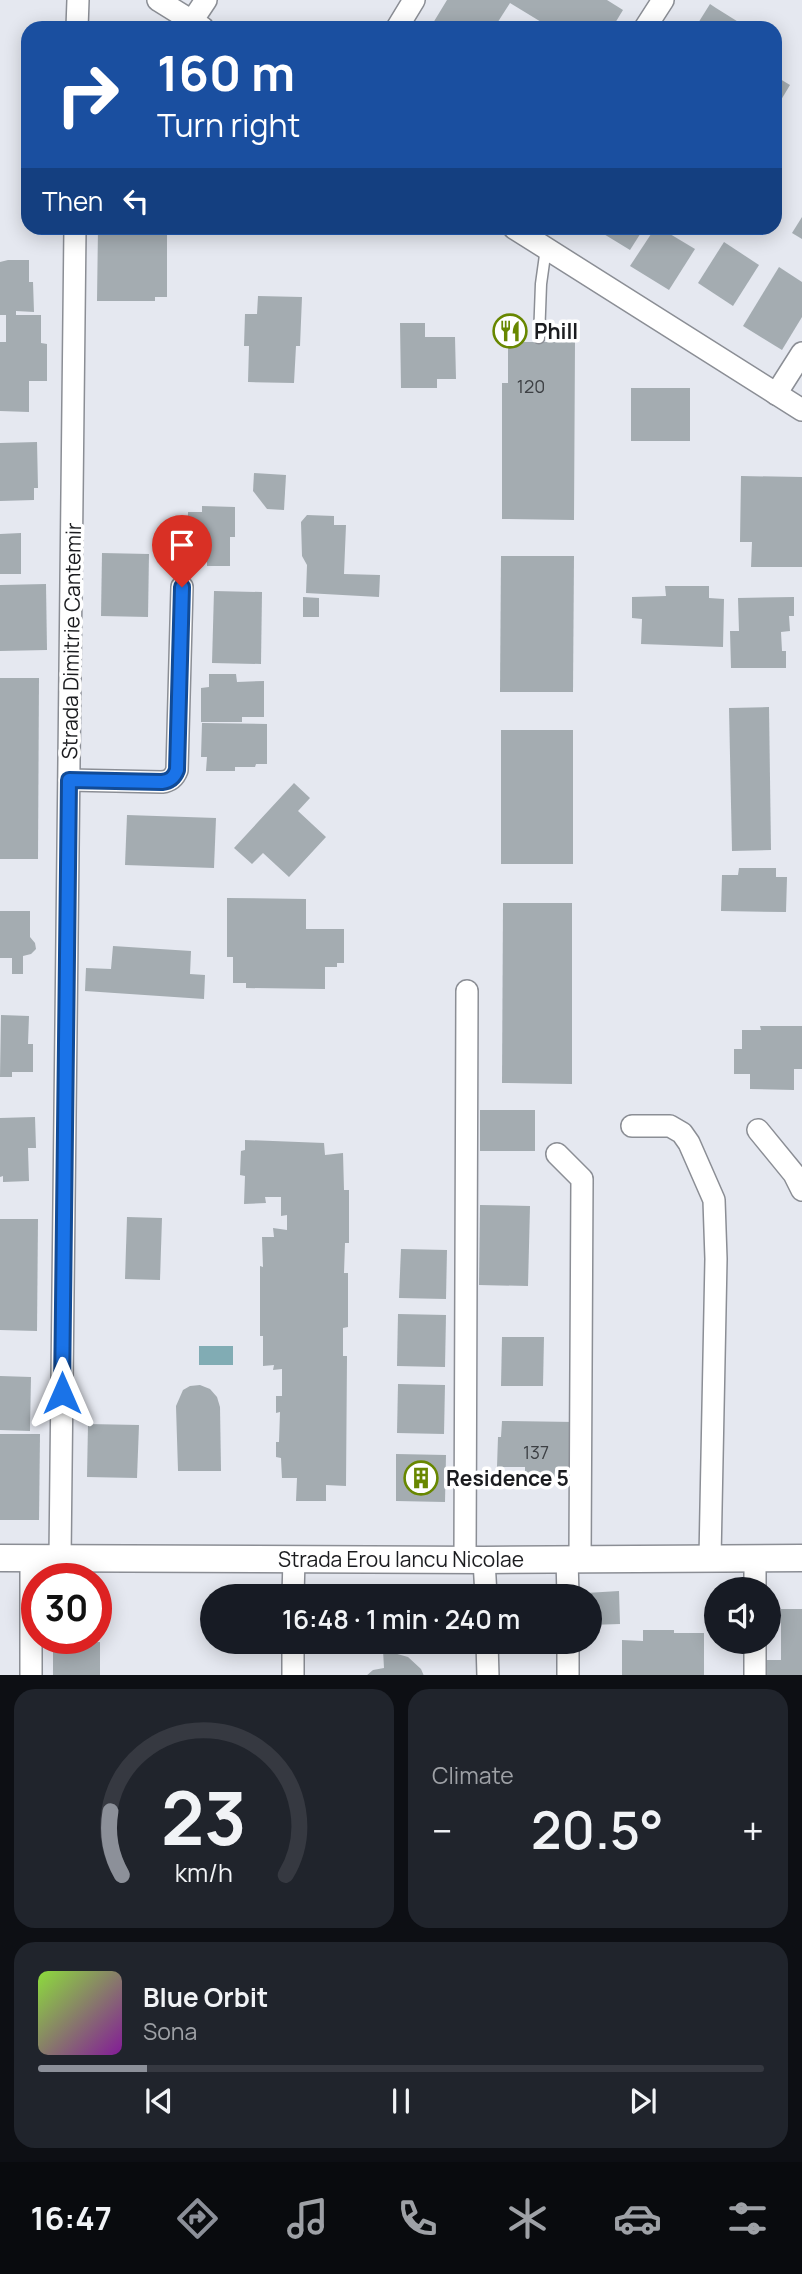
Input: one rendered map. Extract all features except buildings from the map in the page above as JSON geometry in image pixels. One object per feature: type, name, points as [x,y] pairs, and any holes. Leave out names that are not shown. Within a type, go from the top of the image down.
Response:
[{"type":"street","points":[[77,21],[78,0]]},
{"type":"street","points":[[158,0],[192,21]]},
{"type":"street","points":[[199,21],[206,0]]},
{"type":"street","points":[[401,21],[414,0]]},
{"type":"street","points":[[650,21],[663,0]]},
{"type":"street","name":"Strada Dimitrie Cantemir","points":[[60,1558],[75,235]]},
{"type":"street","points":[[528,235],[802,410]]},
{"type":"street","points":[[776,394],[802,353]]},
{"type":"street","points":[[69,780],[162,782],[175,776],[182,587]]},
{"type":"street","points":[[467,991],[475,1560],[482,1584]]},
{"type":"street","points":[[632,1126],[670,1126],[682,1133],[714,1200],[716,1259],[710,1558]]},
{"type":"street","points":[[758,1130],[794,1174],[802,1191]]},
{"type":"street","points":[[557,1154],[582,1180],[574,1559],[570,1584]]},
{"type":"street","name":"Strada Erou Iancu Nicolae","points":[[0,1558],[802,1558]]},
{"type":"street","points":[[30,1675],[31,1558]]},
{"type":"street","points":[[755,1558],[755,1577]]},
{"type":"street","points":[[293,1584],[294,1559]]},
{"type":"street","points":[[293,1654],[293,1675]]},
{"type":"street","points":[[487,1654],[488,1675]]},
{"type":"street","points":[[568,1654],[568,1675]]},
{"type":"street","points":[[755,1654],[755,1675]]},
{"type":"lane","points":[[539,338],[541,284],[546,248]]},
{"type":"water","points":[[199,1346],[233,1346],[233,1365],[199,1365]]},
{"type":"place","name":"Phill","points":[[510,331]]},
{"type":"place","name":"Residence 5","points":[[421,1478]]},
{"type":"route","points":[[62,1393],[69,780],[167,782],[175,776],[182,587]]}]
